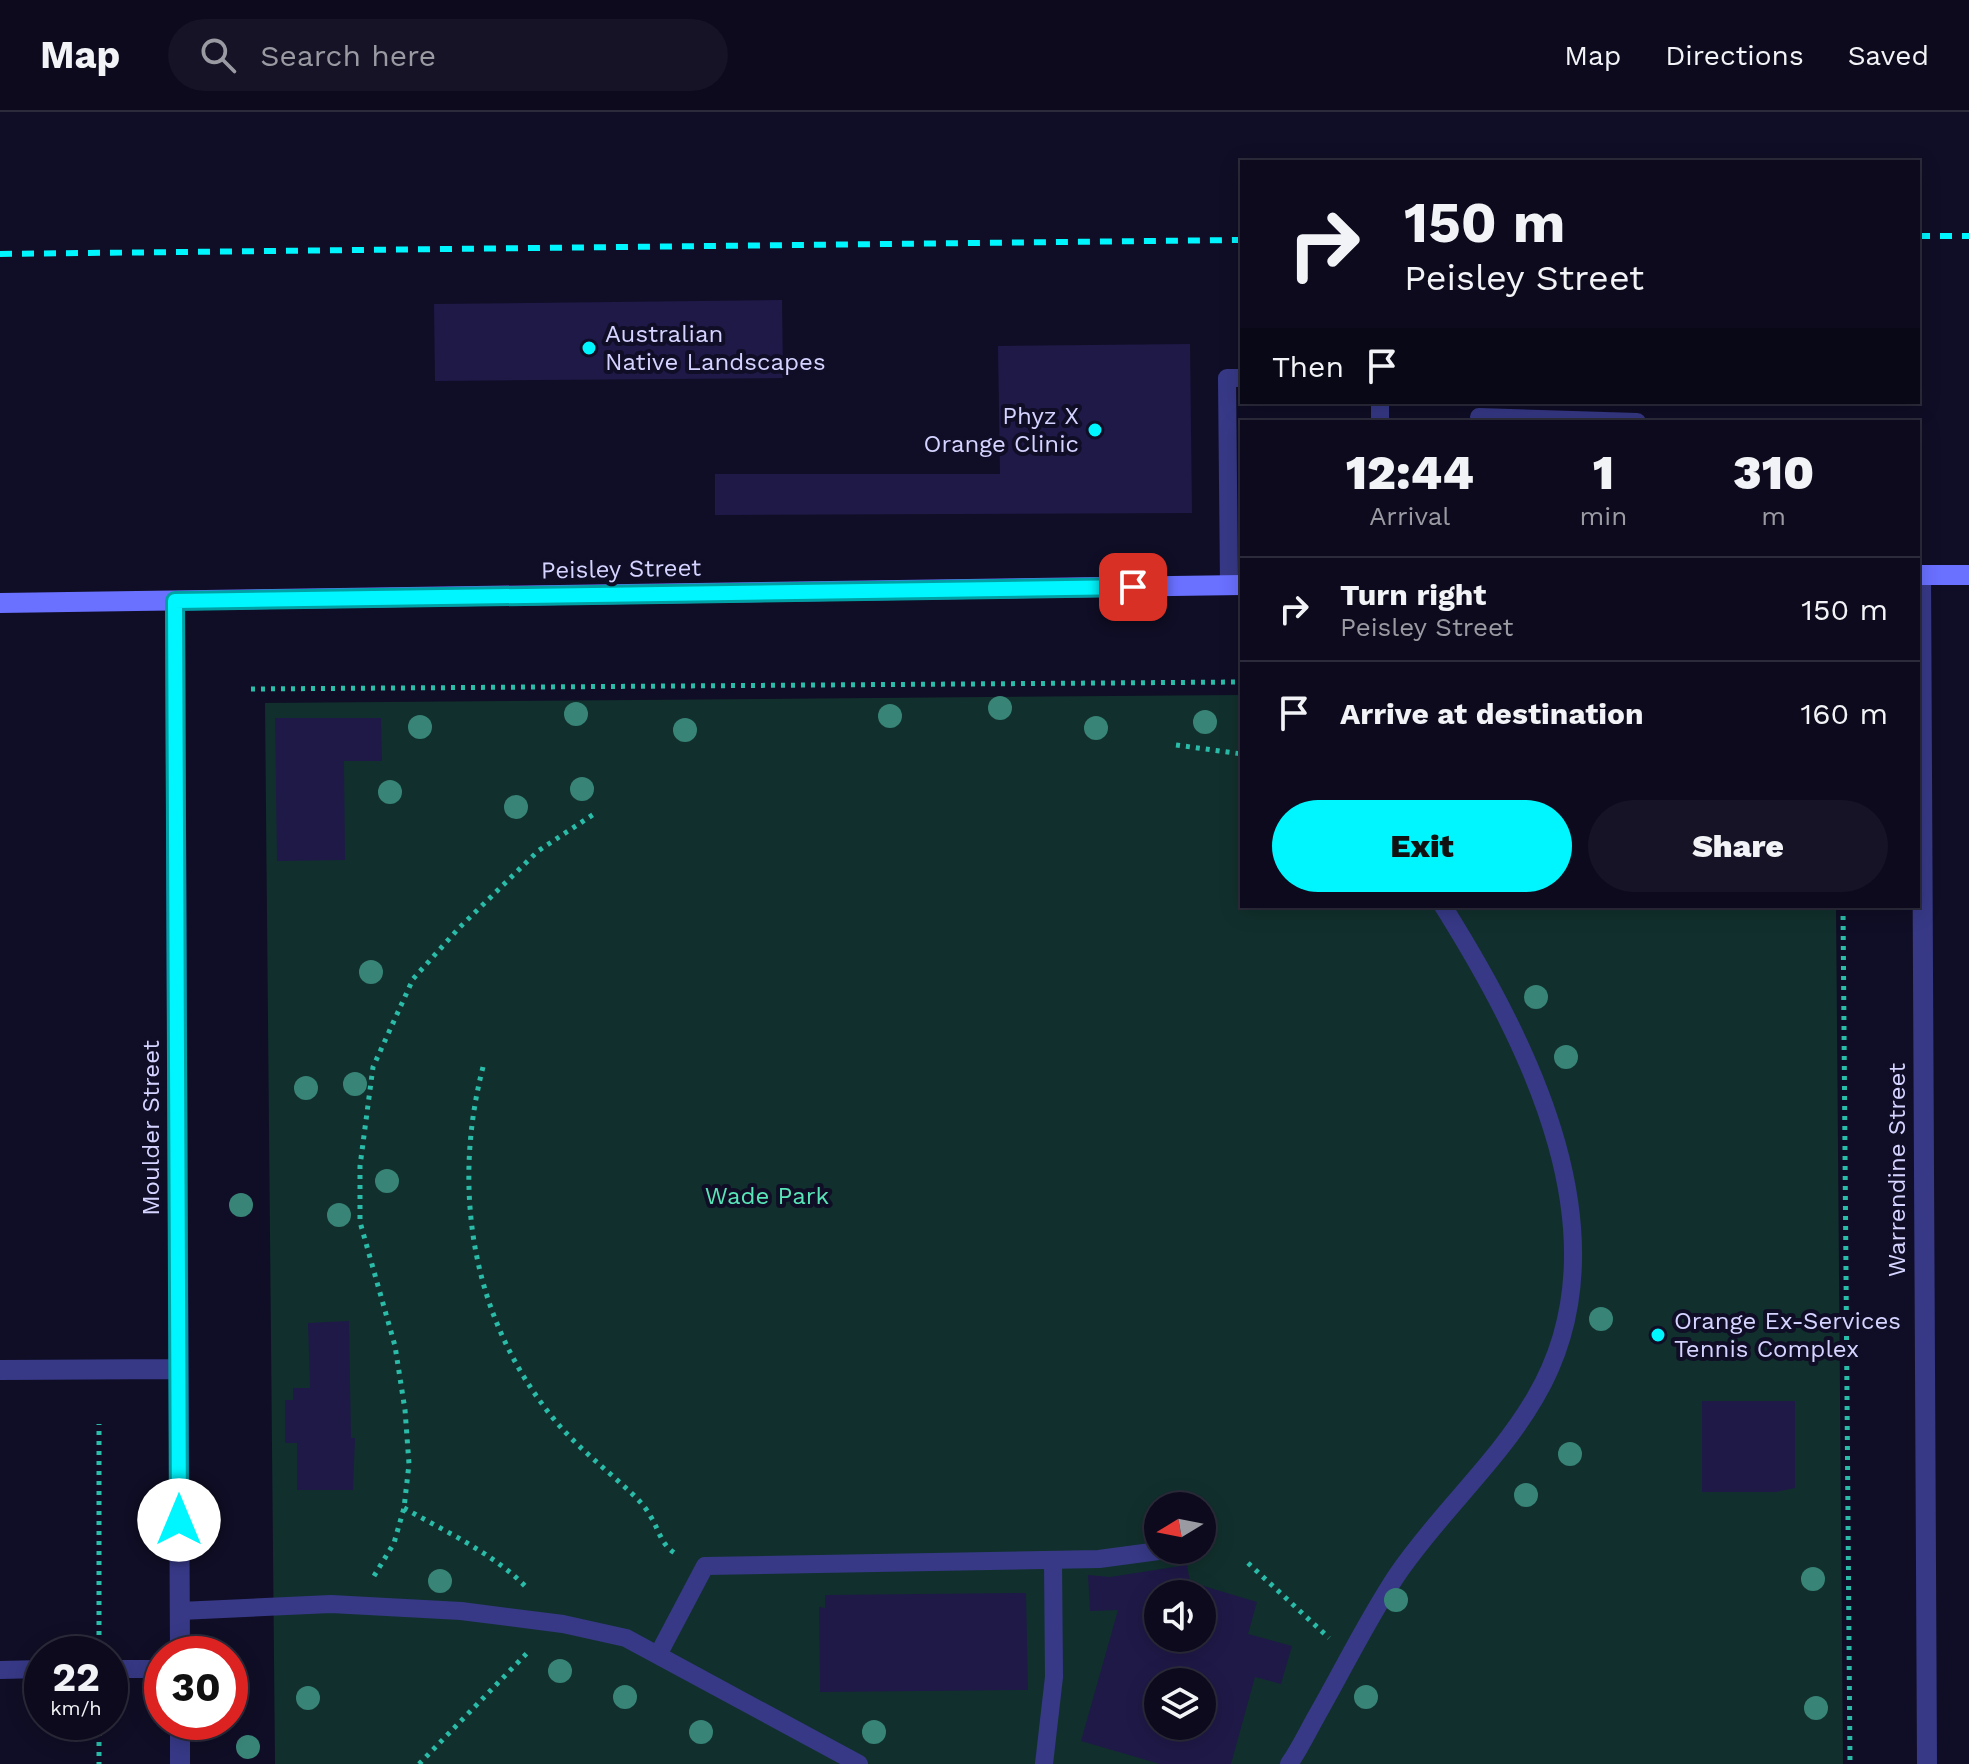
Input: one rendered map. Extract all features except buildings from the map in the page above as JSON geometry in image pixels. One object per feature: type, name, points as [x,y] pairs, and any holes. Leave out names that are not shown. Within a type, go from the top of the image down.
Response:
[{"type":"main road","points":[[1920,575],[1969,575]]},
{"type":"main road","name":"Peisley Street","points":[[0,603],[1235,585]]},
{"type":"street","name":"Moulder Street","points":[[175,601],[180,1636]]},
{"type":"street","name":"Warrendine Street","points":[[1920,724],[1927,1764]]},
{"type":"street","points":[[0,1370],[178,1369]]},
{"type":"street","points":[[180,1740],[180,1764]]},
{"type":"lane","points":[[1235,585],[1235,460],[1227,378],[1240,378]]},
{"type":"lane","points":[[1479,414],[1598,420]]},
{"type":"lane","points":[[1289,1764],[1398,1575],[1499,1452],[1537,1396],[1561,1338],[1573,1277],[1574,1227],[1562,1155],[1490,980],[1444,908]]},
{"type":"lane","points":[[658,1655],[705,1566],[1099,1559],[1144,1553]]},
{"type":"lane","points":[[1044,1764],[1054,1677],[1053,1560]]},
{"type":"lane","points":[[180,1611],[339,1604],[461,1611],[555,1623],[626,1638],[859,1764]]},
{"type":"lane","points":[[0,1670],[24,1669]]},
{"type":"path","points":[[251,689],[1240,682]]},
{"type":"path","points":[[1176,745],[1240,754]]},
{"type":"path","points":[[339,1604],[373,1578],[394,1543],[404,1508],[409,1464],[395,1346],[360,1222],[360,1166],[373,1067],[413,979],[459,928],[538,851],[597,812]]},
{"type":"path","points":[[1843,908],[1850,1764]]},
{"type":"path","points":[[483,1067],[474,1102],[468,1148],[469,1214],[474,1254],[490,1306],[517,1366],[549,1413],[586,1455],[641,1503],[669,1550],[705,1566]]},
{"type":"path","points":[[99,1424],[99,1636]]},
{"type":"path","points":[[404,1508],[518,1578],[555,1623],[419,1764]]},
{"type":"path","points":[[1248,1563],[1350,1658]]},
{"type":"path","points":[[99,1740],[99,1764]]},
{"type":"green space","name":"Wade Park","points":[[1240,695],[1240,908],[1836,908],[1843,1764],[275,1764],[265,703]]},
{"type":"railway","points":[[1920,236],[1969,236]]},
{"type":"railway","points":[[0,254],[1240,240]]},
{"type":"place","name":"Australian Native Landscapes","points":[[589,348]]},
{"type":"place","name":"Phyz X Orange Clinic","points":[[1095,430]]},
{"type":"place","name":"Orange Ex-Services Tennis Complex","points":[[1658,1335]]},
{"type":"route","points":[[179,1520],[175,601],[1133,587]]}]
